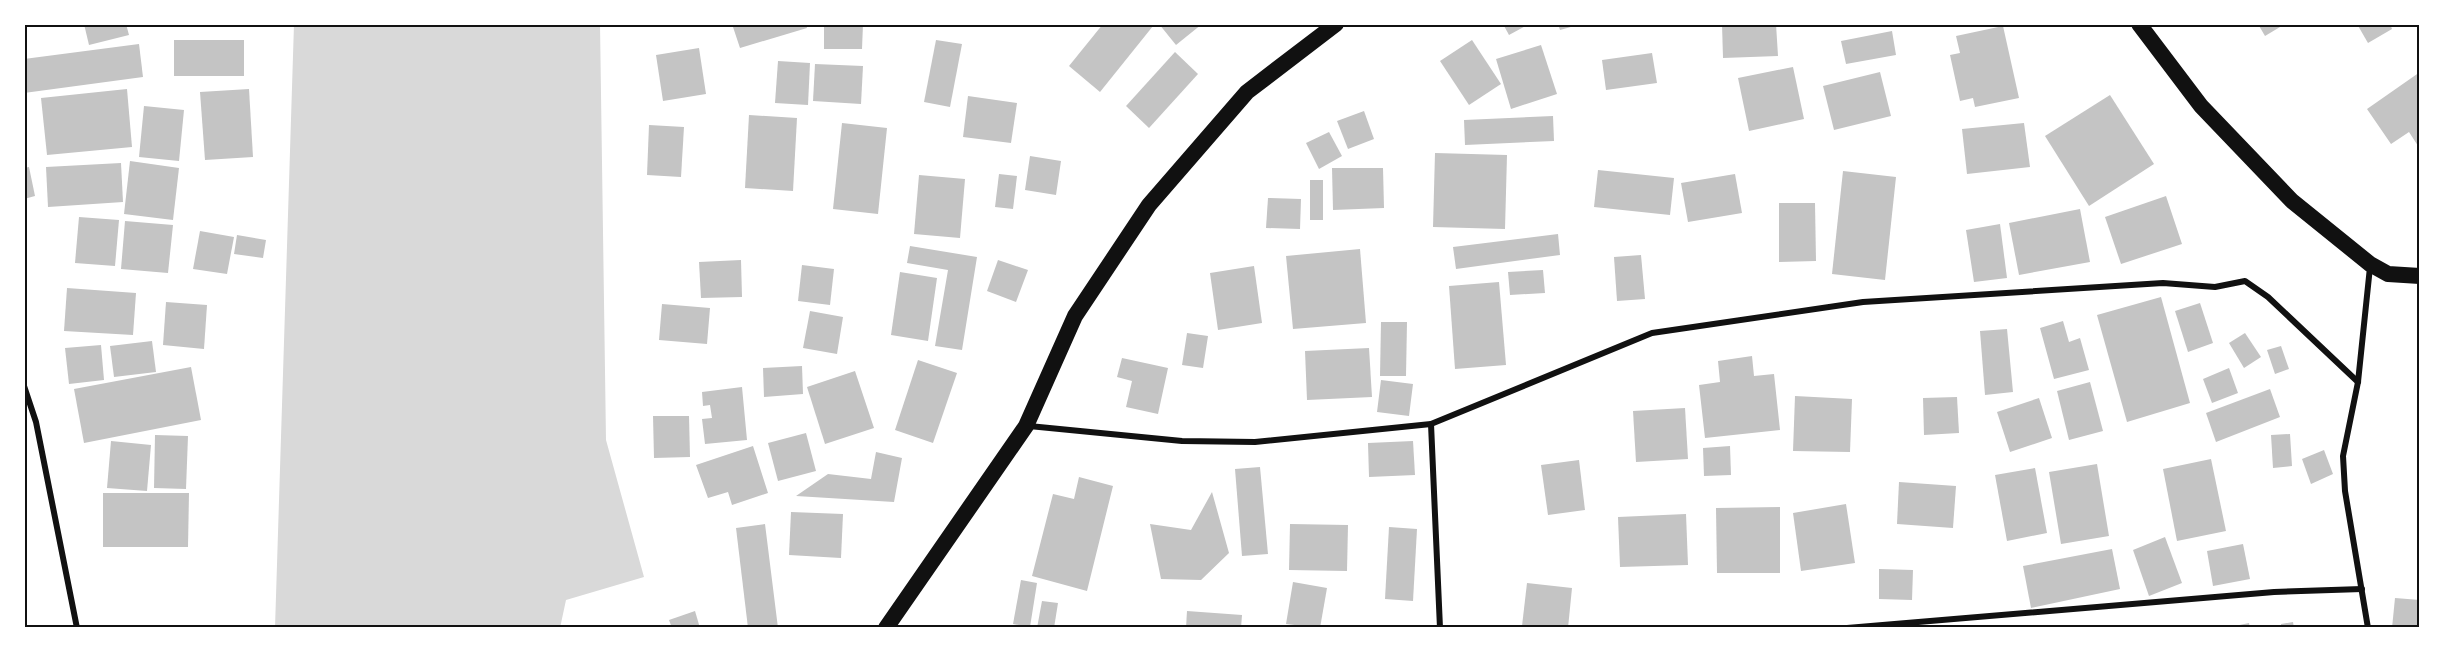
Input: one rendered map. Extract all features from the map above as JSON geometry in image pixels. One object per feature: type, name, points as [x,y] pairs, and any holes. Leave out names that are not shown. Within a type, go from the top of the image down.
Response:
[{"type":"highway","points":[[2139,24],[2201,106],[2292,201],[2370,264],[2388,274],[2420,276]]},
{"type":"highway","points":[[885,628],[1026,426],[1075,316],[1149,205],[1247,92],[1327,28]]},
{"type":"street","points":[[2368,628],[2344,491],[2343,456],[2358,382],[2370,264]]},
{"type":"street","points":[[1026,426],[1182,441],[1255,442],[1431,424],[1652,333],[1863,302],[2163,283],[2215,287],[2245,281],[2268,297],[2358,382]]},
{"type":"street","points":[[24,386],[36,422],[77,628]]},
{"type":"street","points":[[1431,424],[1440,628]]},
{"type":"street","points":[[1847,628],[2274,592],[2362,589]]},
{"type":"shaded area","points":[[294,24],[600,24],[606,440],[644,577],[566,600],[560,628],[275,628]]},
{"type":"building","points":[[84,24],[126,24],[129,35],[89,45]]},
{"type":"building","points":[[732,24],[806,24],[807,28],[740,48]]},
{"type":"building","points":[[824,24],[863,24],[862,49],[824,49]]},
{"type":"building","points":[[1103,24],[1150,24],[1153,26],[1100,92],[1069,66]]},
{"type":"building","points":[[1159,24],[1202,24],[1176,45]]},
{"type":"building","points":[[1503,24],[1529,24],[1509,35]]},
{"type":"building","points":[[1558,24],[1578,24],[1578,25],[1560,30]]},
{"type":"building","points":[[1722,24],[1776,24],[1778,56],[1723,58]]},
{"type":"building","points":[[2258,24],[2285,24],[2265,36]]},
{"type":"building","points":[[2357,24],[2390,24],[2392,29],[2368,43]]},
{"type":"building","points":[[2003,26],[2019,98],[1975,107],[1973,98],[1960,101],[1950,55],[1960,53],[1956,36]]},
{"type":"building","points":[[1892,31],[1896,55],[1846,64],[1841,41]]},
{"type":"building","points":[[174,40],[244,40],[244,76],[174,76]]},
{"type":"building","points":[[936,40],[962,44],[950,107],[924,102]]},
{"type":"building","points":[[1472,40],[1501,84],[1469,105],[1440,61]]},
{"type":"building","points":[[139,44],[143,77],[24,93],[24,59]]},
{"type":"building","points":[[1541,45],[1557,94],[1511,109],[1496,59]]},
{"type":"building","points":[[699,48],[706,94],[663,101],[656,55]]},
{"type":"building","points":[[1175,52],[1198,74],[1149,128],[1126,106]]},
{"type":"building","points":[[1652,53],[1657,83],[1606,90],[1602,60]]},
{"type":"building","points":[[778,61],[810,63],[808,105],[775,103]]},
{"type":"building","points":[[815,64],[863,66],[861,104],[813,101]]},
{"type":"building","points":[[1793,67],[1804,119],[1749,131],[1738,78]]},
{"type":"building","points":[[1880,72],[1891,116],[1834,130],[1823,86]]},
{"type":"building","points":[[2420,72],[2420,149],[2409,132],[2391,144],[2367,109]]},
{"type":"building","points":[[127,89],[132,147],[47,155],[41,98]]},
{"type":"building","points":[[249,89],[253,157],[205,160],[200,92]]},
{"type":"building","points":[[2110,95],[2154,164],[2089,206],[2045,136]]},
{"type":"building","points":[[968,96],[1017,103],[1011,143],[963,137]]},
{"type":"building","points":[[144,106],[184,110],[179,161],[139,157]]},
{"type":"building","points":[[1364,111],[1374,139],[1348,149],[1337,121]]},
{"type":"building","points":[[749,115],[797,118],[793,191],[745,188]]},
{"type":"building","points":[[1553,116],[1554,141],[1465,145],[1464,120]]},
{"type":"building","points":[[842,123],[887,128],[878,214],[833,209]]},
{"type":"building","points":[[2024,123],[2030,167],[1967,174],[1962,129]]},
{"type":"building","points":[[649,125],[684,127],[681,177],[647,175]]},
{"type":"building","points":[[1329,132],[1342,156],[1319,169],[1306,143]]},
{"type":"building","points":[[1435,153],[1507,155],[1505,229],[1433,227]]},
{"type":"building","points":[[1030,156],[1061,161],[1056,195],[1025,190]]},
{"type":"building","points":[[130,161],[179,168],[173,220],[124,214]]},
{"type":"building","points":[[121,163],[123,202],[48,207],[46,167]]},
{"type":"building","points":[[29,167],[35,196],[24,199],[24,168]]},
{"type":"building","points":[[1332,168],[1383,168],[1384,208],[1333,210]]},
{"type":"building","points":[[1598,170],[1674,178],[1670,215],[1594,207]]},
{"type":"building","points":[[1843,171],[1896,177],[1885,280],[1832,274]]},
{"type":"building","points":[[999,174],[1017,176],[1013,209],[995,207]]},
{"type":"building","points":[[1735,174],[1742,213],[1688,222],[1681,183]]},
{"type":"building","points":[[919,175],[965,179],[960,238],[914,234]]},
{"type":"building","points":[[1310,180],[1323,180],[1323,220],[1310,220]]},
{"type":"building","points":[[2166,196],[2182,244],[2121,264],[2105,217]]},
{"type":"building","points":[[1268,198],[1301,199],[1300,229],[1266,228]]},
{"type":"building","points":[[1779,203],[1815,203],[1816,261],[1779,262]]},
{"type":"building","points":[[2080,209],[2090,262],[2019,275],[2009,223]]},
{"type":"building","points":[[79,217],[119,220],[115,266],[75,263]]},
{"type":"building","points":[[125,221],[173,225],[168,273],[121,269]]},
{"type":"building","points":[[2000,224],[2007,278],[1974,282],[1966,230]]},
{"type":"building","points":[[200,231],[234,237],[227,274],[193,269]]},
{"type":"building","points":[[1558,234],[1560,255],[1456,269],[1453,247]]},
{"type":"building","points":[[237,235],[266,240],[263,258],[234,254]]},
{"type":"building","points":[[910,246],[977,257],[962,350],[935,346],[948,270],[907,263]]},
{"type":"building","points":[[1360,249],[1366,323],[1293,329],[1286,256]]},
{"type":"building","points":[[1641,255],[1645,299],[1617,301],[1614,257]]},
{"type":"building","points":[[741,260],[742,297],[701,298],[699,262]]},
{"type":"building","points":[[998,260],[1028,270],[1016,302],[987,291]]},
{"type":"building","points":[[802,265],[834,269],[830,305],[798,301]]},
{"type":"building","points":[[1254,266],[1262,323],[1218,330],[1210,273]]},
{"type":"building","points":[[1543,270],[1545,293],[1510,295],[1508,272]]},
{"type":"building","points":[[900,272],[937,278],[928,341],[891,335]]},
{"type":"building","points":[[1499,282],[1506,365],[1455,369],[1449,286]]},
{"type":"building","points":[[67,288],[136,293],[133,335],[64,331]]},
{"type":"building","points":[[2161,297],[2190,403],[2127,422],[2097,315]]},
{"type":"building","points":[[166,302],[207,305],[204,349],[163,345]]},
{"type":"building","points":[[2200,303],[2213,343],[2188,352],[2175,311]]},
{"type":"building","points":[[662,304],[710,308],[707,344],[659,340]]},
{"type":"building","points":[[810,311],[843,317],[837,354],[803,348]]},
{"type":"building","points":[[2063,321],[2069,342],[2080,338],[2089,370],[2054,379],[2040,328]]},
{"type":"building","points":[[1381,322],[1407,322],[1406,376],[1380,376]]},
{"type":"building","points":[[2007,329],[2013,392],[1985,395],[1980,331]]},
{"type":"building","points":[[1187,333],[1208,336],[1203,368],[1182,365]]},
{"type":"building","points":[[2245,333],[2261,357],[2244,368],[2229,343]]},
{"type":"building","points":[[152,341],[156,372],[114,377],[110,346]]},
{"type":"building","points":[[101,345],[104,380],[69,384],[65,348]]},
{"type":"building","points":[[2281,346],[2289,369],[2275,374],[2267,350]]},
{"type":"building","points":[[1369,348],[1372,397],[1307,400],[1305,351]]},
{"type":"building","points":[[1752,356],[1754,376],[1774,374],[1780,430],[1705,438],[1699,385],[1720,382],[1718,361]]},
{"type":"building","points":[[1122,358],[1168,368],[1158,414],[1126,407],[1132,381],[1117,377]]},
{"type":"building","points":[[918,360],[957,373],[933,443],[895,430]]},
{"type":"building","points":[[802,366],[803,394],[764,397],[763,368]]},
{"type":"building","points":[[191,367],[201,420],[84,443],[74,389]]},
{"type":"building","points":[[2229,368],[2238,393],[2212,403],[2203,379]]},
{"type":"building","points":[[855,371],[874,428],[825,444],[807,387]]},
{"type":"building","points":[[1381,380],[1413,384],[1409,416],[1377,412]]},
{"type":"building","points":[[2090,382],[2103,431],[2069,440],[2057,391]]},
{"type":"building","points":[[742,387],[747,440],[705,444],[702,419],[712,418],[710,405],[703,406],[702,392]]},
{"type":"building","points":[[2270,389],[2280,417],[2216,442],[2206,413]]},
{"type":"building","points":[[1795,396],[1852,399],[1850,452],[1793,451]]},
{"type":"building","points":[[1957,397],[1959,433],[1924,435],[1923,398]]},
{"type":"building","points":[[2039,398],[2052,438],[2010,452],[1997,412]]},
{"type":"building","points":[[1685,408],[1688,459],[1636,462],[1633,411]]},
{"type":"building","points":[[653,416],[689,416],[690,457],[654,458]]},
{"type":"building","points":[[806,433],[816,471],[778,481],[768,443]]},
{"type":"building","points":[[2290,434],[2292,466],[2273,468],[2271,435]]},
{"type":"building","points":[[155,435],[188,436],[186,489],[154,488]]},
{"type":"building","points":[[111,441],[151,445],[147,491],[107,488]]},
{"type":"building","points":[[1413,441],[1415,475],[1369,477],[1368,443]]},
{"type":"building","points":[[753,446],[768,493],[732,505],[728,492],[708,498],[696,465]]},
{"type":"building","points":[[1730,446],[1731,475],[1704,476],[1703,448]]},
{"type":"building","points":[[2324,450],[2333,474],[2311,484],[2302,459]]},
{"type":"building","points":[[876,452],[902,458],[894,502],[796,496],[828,474],[871,479]]},
{"type":"building","points":[[2211,459],[2226,531],[2177,541],[2163,469]]},
{"type":"building","points":[[1579,460],[1585,510],[1548,515],[1541,465]]},
{"type":"building","points":[[2097,464],[2109,536],[2061,544],[2049,472]]},
{"type":"building","points":[[1260,467],[1268,554],[1242,556],[1235,469]]},
{"type":"building","points":[[2035,468],[2047,533],[2007,541],[1995,475]]},
{"type":"building","points":[[1079,477],[1113,486],[1087,591],[1032,576],[1053,494],[1074,499]]},
{"type":"building","points":[[1899,482],[1956,486],[1953,528],[1897,524]]},
{"type":"building","points":[[1212,492],[1229,553],[1201,580],[1161,579],[1150,524],[1191,530]]},
{"type":"building","points":[[103,493],[189,493],[188,547],[103,547]]},
{"type":"building","points":[[1846,504],[1855,563],[1801,571],[1793,513]]},
{"type":"building","points":[[1780,507],[1780,573],[1717,573],[1716,508]]},
{"type":"building","points":[[791,512],[843,514],[841,558],[789,555]]},
{"type":"building","points":[[1686,514],[1688,565],[1620,567],[1618,517]]},
{"type":"building","points":[[765,524],[778,628],[748,628],[736,528]]},
{"type":"building","points":[[1290,524],[1348,525],[1347,571],[1289,570]]},
{"type":"building","points":[[1389,527],[1417,529],[1413,601],[1385,599]]},
{"type":"building","points":[[2165,537],[2182,583],[2149,596],[2133,550]]},
{"type":"building","points":[[2243,544],[2250,579],[2213,586],[2207,551]]},
{"type":"building","points":[[2112,549],[2120,589],[2031,608],[2023,566]]},
{"type":"building","points":[[1879,569],[1913,570],[1912,600],[1879,599]]},
{"type":"building","points":[[1021,580],[1037,583],[1030,627],[1013,624]]},
{"type":"building","points":[[1293,582],[1327,588],[1320,628],[1286,624]]},
{"type":"building","points":[[1527,583],[1572,588],[1568,628],[1522,626]]},
{"type":"building","points":[[2395,598],[2420,600],[2420,628],[2392,628]]},
{"type":"building","points":[[1042,601],[1058,603],[1054,628],[1037,628]]},
{"type":"building","points":[[695,611],[700,628],[672,628],[669,620]]},
{"type":"building","points":[[1187,611],[1242,615],[1241,628],[1186,628]]},
{"type":"building","points":[[2293,622],[2294,628],[2281,628],[2281,624]]},
{"type":"building","points":[[2249,623],[2250,628],[2230,628],[2230,627]]}]
